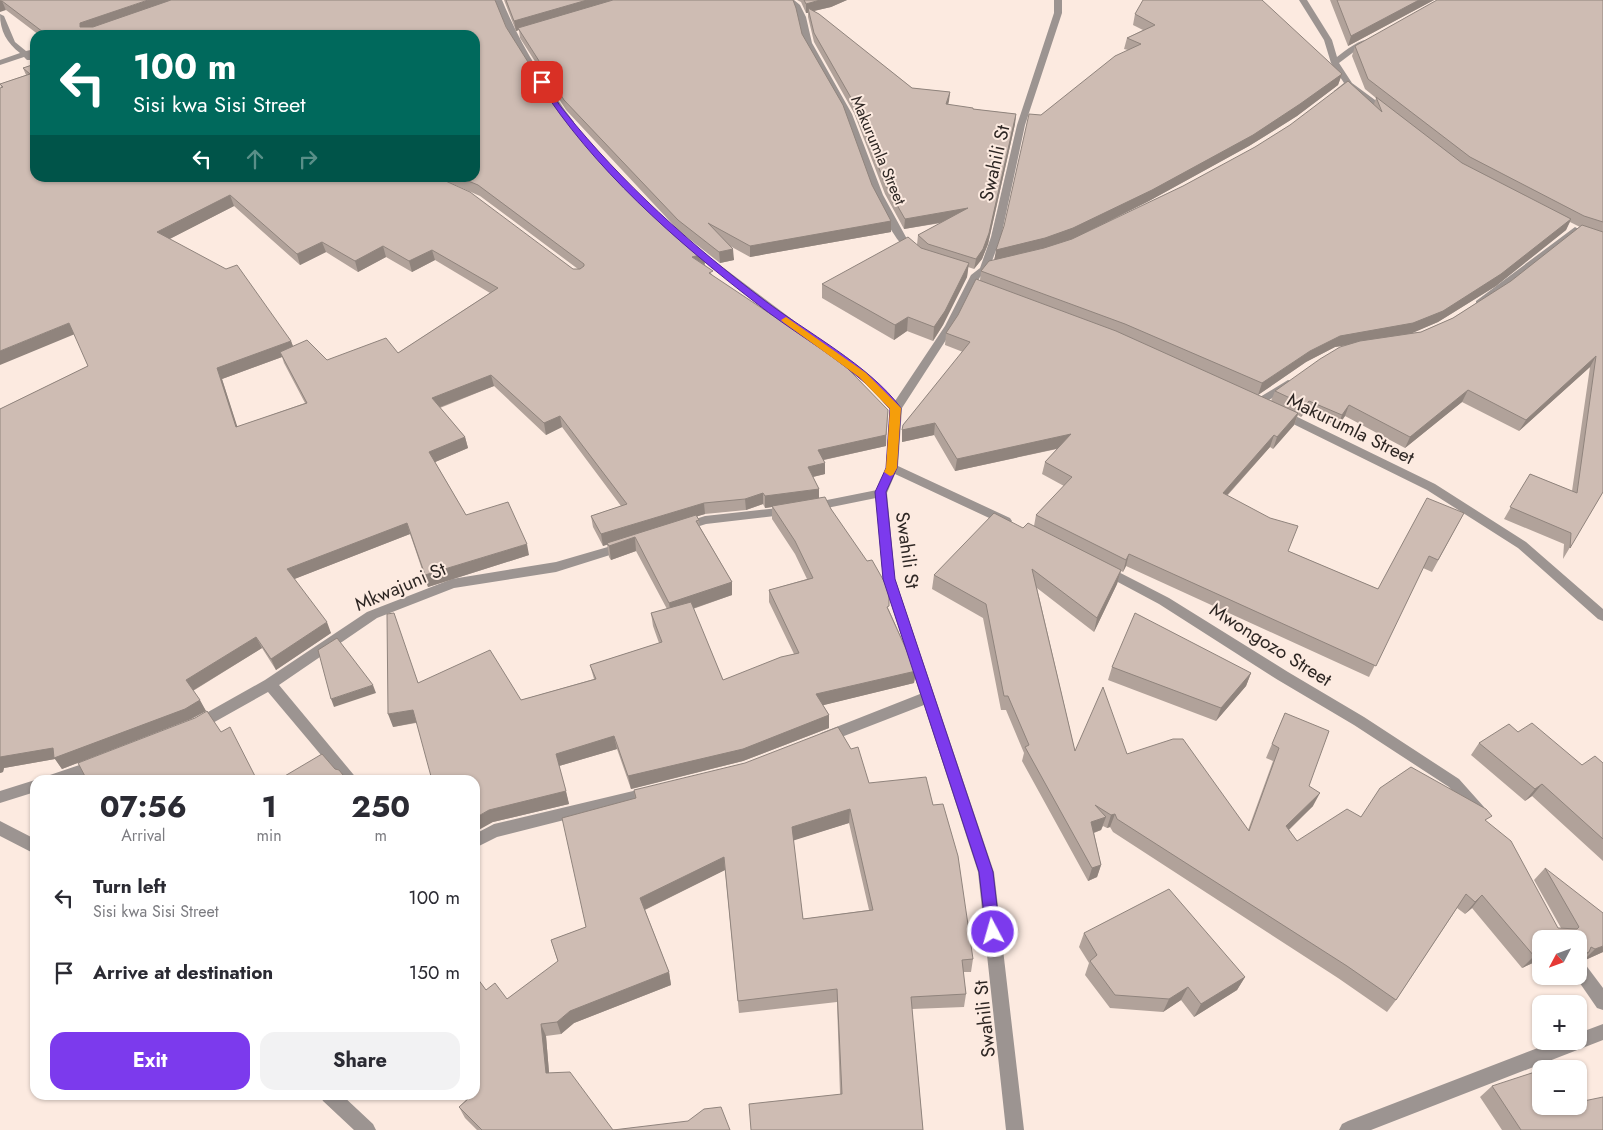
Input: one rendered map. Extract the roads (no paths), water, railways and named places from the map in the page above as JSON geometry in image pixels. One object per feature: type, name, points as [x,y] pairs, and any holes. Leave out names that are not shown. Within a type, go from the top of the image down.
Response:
[{"type":"street","points":[[498,0],[561,112],[579,133]]},
{"type":"street","name":"Makurumla Street","points":[[790,0],[796,5],[802,17],[808,43],[848,114],[878,195],[889,218],[903,241],[923,258]]},
{"type":"street","name":"Swahili St","points":[[1015,1130],[986,872],[889,579],[881,492],[892,468],[896,408],[950,326],[959,305],[979,276],[996,237],[1021,125],[1048,48],[1058,13],[1058,0]]},
{"type":"street","points":[[1303,0],[1328,40],[1335,63],[1348,83],[1394,118]]},
{"type":"street","points":[[0,16],[12,44],[30,57]]},
{"type":"street","points":[[1335,63],[1352,48],[1374,38]]},
{"type":"street","points":[[0,63],[30,52]]},
{"type":"street","points":[[1329,100],[1348,83]]},
{"type":"street","points":[[1470,310],[1575,229]]},
{"type":"street","points":[[683,240],[760,302],[800,330]]},
{"type":"street","points":[[815,341],[863,375],[896,408]]},
{"type":"street","name":"Makurumla Street","points":[[1296,378],[1255,400],[1431,487],[1522,545],[1603,616]]},
{"type":"street","points":[[892,468],[1022,529]]},
{"type":"street","points":[[667,532],[704,520],[798,510],[881,492]]},
{"type":"street","name":"Mkwajuni St","points":[[188,728],[270,684],[372,615],[452,584],[556,567],[640,541]]},
{"type":"street","name":"Mwongozo Street","points":[[1089,562],[1164,601],[1283,676],[1359,721],[1454,783],[1485,819]]},
{"type":"street","points":[[270,684],[347,775]]},
{"type":"street","points":[[809,744],[928,697]]},
{"type":"street","points":[[66,775],[106,761]]},
{"type":"street","points":[[0,797],[30,788]]},
{"type":"street","points":[[480,838],[494,831],[660,790]]},
{"type":"street","points":[[0,828],[30,844]]},
{"type":"street","points":[[1588,981],[1603,1002]]},
{"type":"street","points":[[1587,1038],[1603,1032]]},
{"type":"street","points":[[1348,1130],[1555,1050]]},
{"type":"street","points":[[334,1100],[367,1130]]}]
